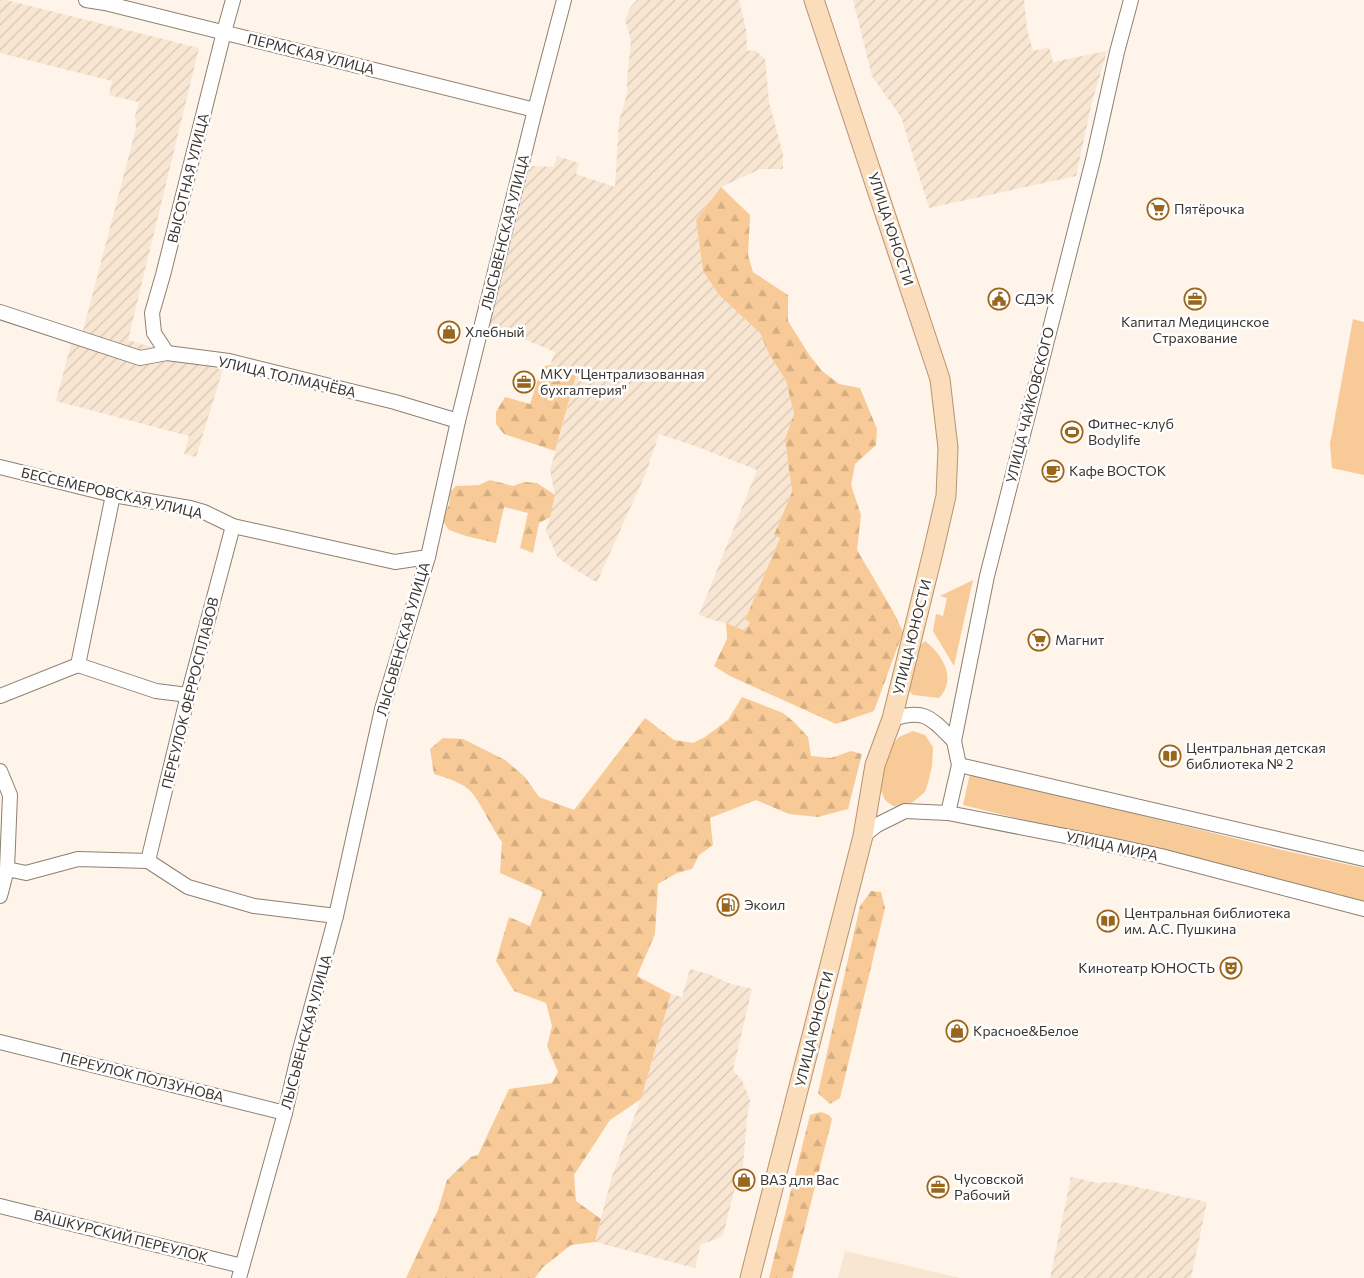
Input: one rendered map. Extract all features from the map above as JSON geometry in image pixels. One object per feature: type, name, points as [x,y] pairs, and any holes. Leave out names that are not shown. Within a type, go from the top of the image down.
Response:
[{"type":"main road","name":"УЛИЦА ЮНОСТИ","points":[[750,1278],[863,836],[875,765],[892,719],[946,496],[948,448],[940,379],[814,0]]},
{"type":"street","name":"ПЕРМСКАЯ УЛИЦА","points":[[86,0],[105,1],[535,110]]},
{"type":"street","name":"ВЫСОТНАЯ УЛИЦА","points":[[166,352],[154,333],[152,313],[233,0]]},
{"type":"street","name":"ЛЫСЬВЕНСКАЯ УЛИЦА","points":[[240,1272],[285,1113],[336,916],[382,709],[428,557],[458,420],[564,0]]},
{"type":"street","name":"УЛИЦА ЧАЙКОВСКОГО","points":[[948,813],[959,765],[954,741],[987,576],[1093,160],[1117,52],[1132,0]]},
{"type":"street","name":"УЛИЦА ТОЛМАЧЁВА","points":[[0,312],[140,358],[166,352],[229,361],[395,402],[458,420]]},
{"type":"street","name":"БЕССЕМЕРОВСКАЯ УЛИЦА","points":[[0,467],[113,495],[204,512],[233,526],[395,562],[428,557]]},
{"type":"street","points":[[78,665],[113,495]]},
{"type":"street","name":"ПЕРЕУЛОК ФЕРРОСПЛАВОВ","points":[[148,861],[188,695],[233,526]]},
{"type":"street","points":[[0,696],[78,665],[156,691],[188,695]]},
{"type":"street","points":[[892,719],[907,714],[923,715],[937,723],[954,741]]},
{"type":"street","points":[[959,765],[1364,859]]},
{"type":"street","points":[[0,770],[10,796],[7,869],[0,896]]},
{"type":"street","name":"УЛИЦА МИРА","points":[[863,836],[877,825],[906,811],[948,813],[1101,842],[1364,909]]},
{"type":"street","points":[[7,869],[26,873],[78,859],[148,861],[188,887],[254,906],[336,916]]},
{"type":"street","name":"ПЕРЕУЛОК ПОЛЗУНОВА","points":[[0,1042],[285,1113]]},
{"type":"street","name":"ВАШКУРСКИЙ ПЕРЕУЛОК","points":[[0,1206],[240,1272]]},
{"type":"shaded area","points":[[0,0],[199,48],[128,340],[223,369],[196,457],[184,454],[189,436],[56,401],[71,344],[83,331],[136,128],[135,116],[139,102],[109,95],[112,81],[0,53]]},
{"type":"shaded area","points":[[637,0],[739,0],[746,29],[747,51],[755,50],[765,59],[769,102],[783,154],[783,169],[760,169],[721,187],[696,220],[703,271],[719,295],[760,333],[769,354],[786,381],[794,414],[785,439],[792,492],[774,535],[780,538],[745,620],[750,622],[746,631],[699,615],[757,470],[659,434],[646,473],[597,582],[592,580],[558,558],[546,531],[555,495],[550,470],[576,377],[550,365],[555,352],[490,325],[530,166],[554,167],[557,156],[579,163],[576,174],[615,187],[619,121],[627,94],[631,40],[625,20],[630,8]]},
{"type":"shaded area","points":[[853,0],[1024,0],[1027,29],[1033,51],[1049,47],[1053,62],[1107,51],[1092,102],[1076,176],[929,208],[901,117],[872,76]]},
{"type":"shaded area","points":[[690,969],[711,975],[731,984],[752,989],[733,1070],[742,1080],[750,1100],[743,1166],[735,1188],[723,1235],[701,1244],[695,1268],[595,1242],[612,1176],[641,1099],[671,994],[682,997]]},
{"type":"shaded area","points":[[1071,1177],[1098,1183],[1113,1182],[1207,1202],[1191,1278],[1050,1278]]},
{"type":"shaded area","points":[[845,1251],[960,1278],[838,1278]]},
{"type":"green space","points":[[721,187],[750,215],[748,255],[753,272],[788,295],[788,321],[810,356],[822,371],[839,384],[860,388],[877,429],[876,445],[855,464],[851,485],[861,515],[857,550],[893,611],[903,632],[874,711],[836,724],[730,676],[714,666],[727,639],[726,623],[746,631],[750,622],[745,620],[780,538],[774,535],[792,492],[785,439],[794,414],[786,381],[769,354],[760,333],[719,295],[703,271],[696,220]]},
{"type":"green space","points":[[1353,319],[1364,322],[1364,475],[1332,468],[1330,444]]},
{"type":"green space","points":[[550,365],[576,376],[555,451],[504,434],[496,424],[496,412],[505,397],[530,404],[542,367]]},
{"type":"green space","points":[[490,480],[513,486],[524,482],[537,483],[555,495],[550,517],[539,523],[533,553],[520,548],[528,513],[504,507],[496,543],[449,530],[442,520],[449,505],[450,492],[456,486],[479,485]]},
{"type":"green space","points":[[973,580],[954,666],[933,631],[936,614],[943,616],[947,598],[940,596]]},
{"type":"green space","points":[[925,641],[937,653],[946,668],[947,683],[939,698],[913,695],[906,688],[918,647]]},
{"type":"green space","points":[[742,697],[783,713],[794,722],[808,737],[811,756],[831,758],[851,751],[862,754],[848,809],[818,817],[789,814],[756,800],[710,818],[713,845],[699,855],[692,869],[677,873],[658,884],[655,934],[637,976],[671,994],[641,1099],[610,1120],[574,1175],[576,1201],[601,1219],[595,1242],[571,1245],[542,1268],[535,1278],[406,1278],[438,1210],[447,1180],[471,1157],[478,1155],[509,1089],[552,1083],[558,1072],[547,1046],[552,1026],[546,1003],[514,991],[496,961],[509,917],[530,926],[543,892],[500,873],[502,842],[470,790],[455,781],[434,774],[430,749],[443,738],[463,739],[505,760],[525,777],[539,797],[574,810],[645,718],[674,740],[693,743],[705,737],[728,720]]},
{"type":"green space","points":[[913,731],[925,735],[933,747],[932,766],[928,783],[925,792],[913,802],[901,807],[893,806],[885,800],[879,786],[888,750],[899,737]]},
{"type":"green space","points":[[970,773],[1282,850],[1364,868],[1364,904],[963,805]]},
{"type":"green space","points":[[871,891],[881,892],[885,908],[840,1098],[830,1104],[818,1093],[860,906]]},
{"type":"green space","points":[[821,1112],[829,1115],[832,1119],[792,1278],[769,1278],[810,1115]]},
{"type":"place","name":"Пятёрочка","points":[[1158,209]]},
{"type":"place","name":"СДЭК","points":[[999,299]]},
{"type":"place","name":"Капитал Медицинское Страхование","points":[[1195,299]]},
{"type":"place","name":"Хлебный","points":[[449,332]]},
{"type":"place","name":"МКУ \"Централизованная бухгалтерия\"","points":[[524,382]]},
{"type":"place","name":"Фитнес-клуб Bodylife","points":[[1072,432]]},
{"type":"place","name":"Кафе ВОСТОК","points":[[1053,471]]},
{"type":"place","name":"Магнит","points":[[1039,640]]},
{"type":"place","name":"Центральная детская библиотека № 2","points":[[1170,756]]},
{"type":"place","name":"Экоил","points":[[728,905]]},
{"type":"place","name":"Центральная библиотека им. А.С. Пушкина","points":[[1108,921]]},
{"type":"place","name":"Кинотеатр ЮНОСТЬ","points":[[1231,968]]},
{"type":"place","name":"Красное&Белое","points":[[957,1031]]},
{"type":"place","name":"ВАЗ для Вас","points":[[744,1180]]},
{"type":"place","name":"Чусовской Рабочий","points":[[938,1187]]}]
